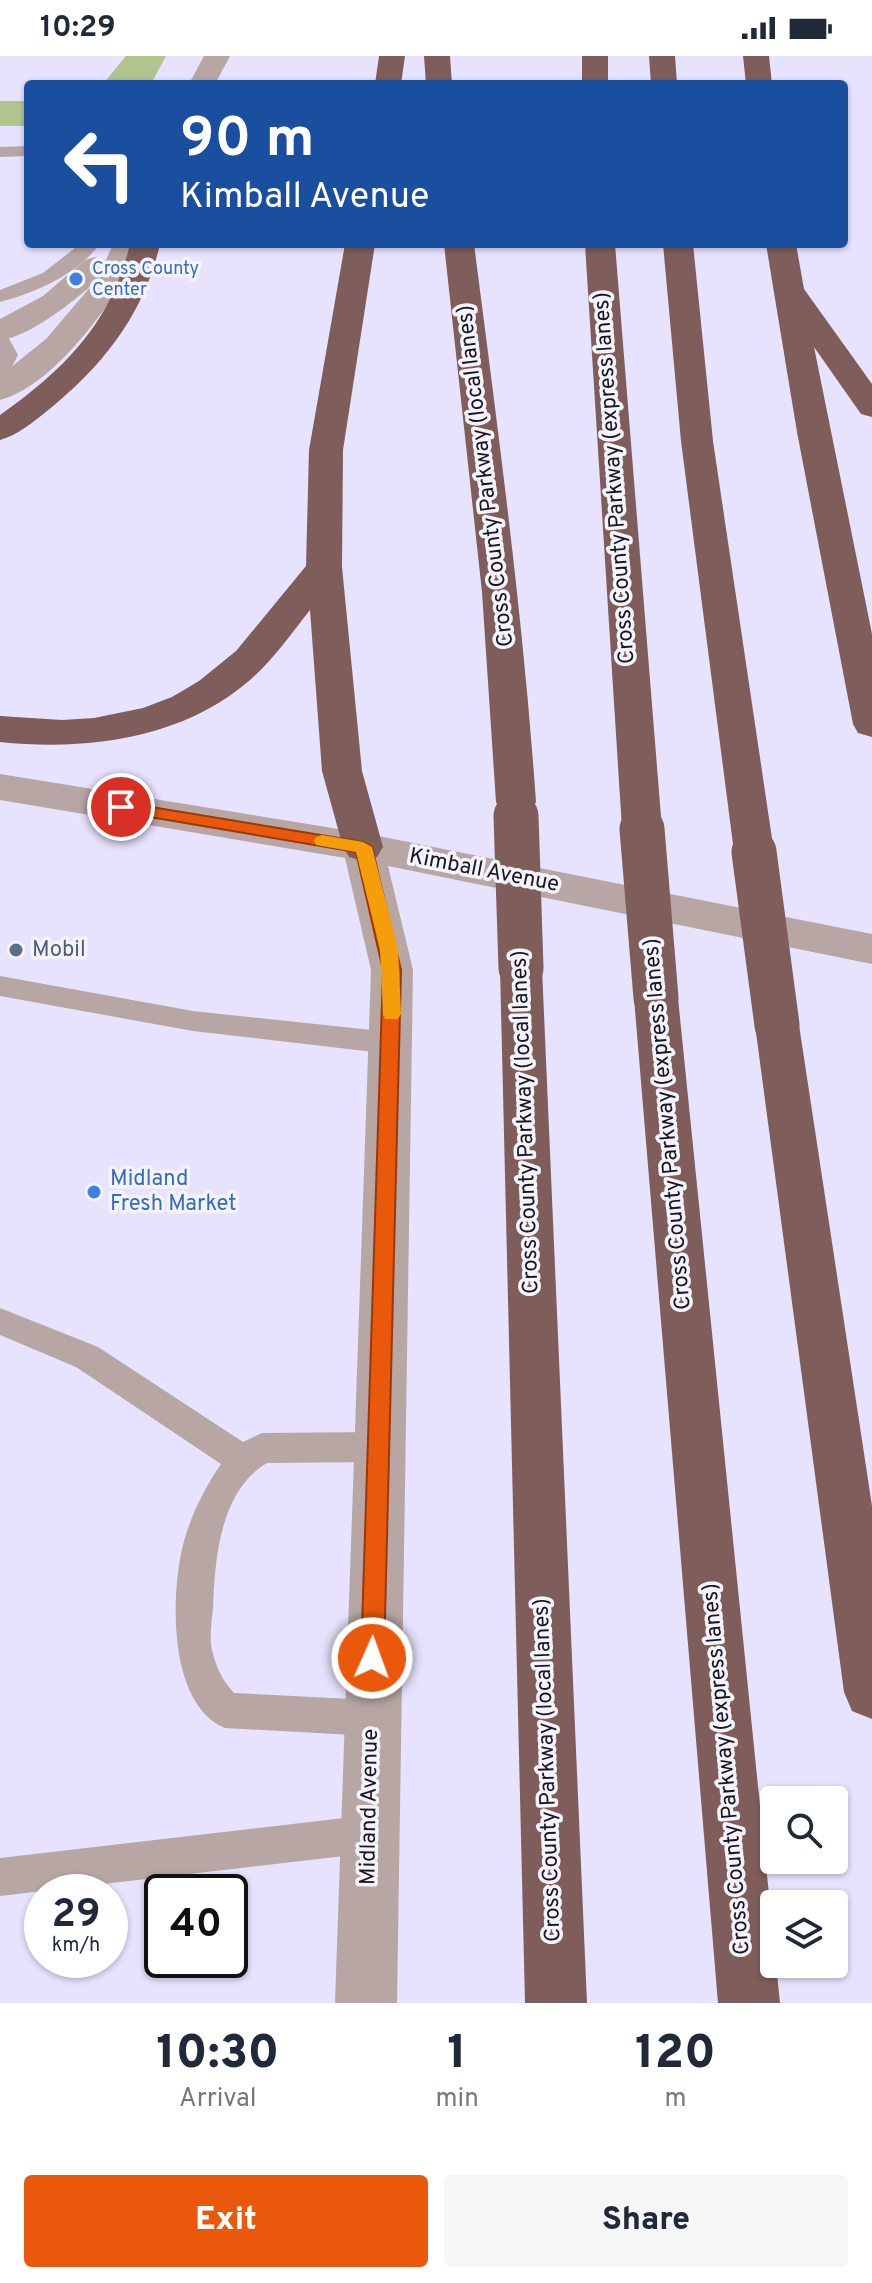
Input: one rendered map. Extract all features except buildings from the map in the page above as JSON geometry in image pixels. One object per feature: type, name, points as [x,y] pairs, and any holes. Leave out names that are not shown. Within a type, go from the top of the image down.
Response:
[{"type":"highway","points":[[389,80],[392,56]]},
{"type":"highway","points":[[437,56],[439,80]]},
{"type":"highway","points":[[595,56],[595,80]]},
{"type":"highway","points":[[662,56],[664,80]]},
{"type":"highway","points":[[756,56],[759,80]]},
{"type":"highway","points":[[0,430],[49,396],[103,339],[141,272],[144,248]]},
{"type":"highway","points":[[359,248],[326,450],[324,567],[342,771],[363,847]]},
{"type":"highway","name":"Cross County Parkway (local lanes)","points":[[459,248],[511,698],[556,2003]]},
{"type":"highway","name":"Cross County Parkway (express lanes)","points":[[600,248],[656,998],[749,2003]]},
{"type":"highway","points":[[678,248],[699,456],[872,1692]]},
{"type":"highway","points":[[782,248],[813,432],[872,724]]},
{"type":"highway","points":[[788,288],[872,407]]},
{"type":"highway","points":[[0,729],[67,734],[97,730],[162,713],[193,700],[236,672],[324,567]]},
{"type":"street","points":[[204,80],[217,56]]},
{"type":"street","points":[[0,332],[70,291],[95,266],[107,248]]},
{"type":"street","points":[[0,390],[32,368],[95,300],[117,271],[126,248]]},
{"type":"street","name":"Kimball Avenue","points":[[0,787],[363,847],[872,949]]},
{"type":"street","name":"Midland Avenue","points":[[363,847],[391,959],[366,2003]]},
{"type":"lane","points":[[0,152],[24,151]]},
{"type":"lane","points":[[0,296],[53,276],[86,248]]},
{"type":"lane","points":[[0,339],[8,355],[0,372]]},
{"type":"lane","points":[[0,986],[193,1021],[391,1043]]},
{"type":"lane","points":[[0,1321],[87,1357],[242,1460]]},
{"type":"lane","points":[[371,1718],[225,1710],[207,1689],[193,1646],[198,1554],[218,1497],[242,1460],[262,1448],[378,1447]]},
{"type":"lane","points":[[0,1877],[370,1834]]},
{"type":"green space","points":[[126,56],[166,56],[153,80],[106,80]]},
{"type":"green space","points":[[0,101],[24,101],[24,126],[0,126]]},
{"type":"slow traffic","points":[[322,841],[363,847],[389,949],[392,1014]]},
{"type":"place","name":"Cross County Center","points":[[76,279]]},
{"type":"place","name":"Mobil","points":[[16,950]]},
{"type":"place","name":"Midland Fresh Market","points":[[94,1192]]},
{"type":"route","points":[[121,807],[363,847],[392,970],[372,1658]]}]
